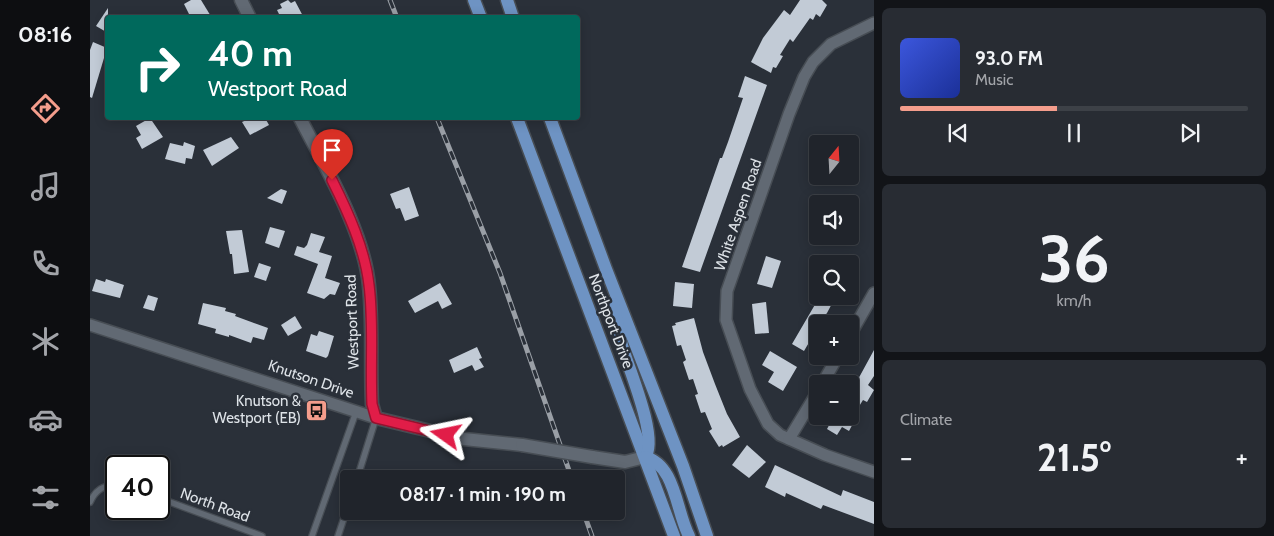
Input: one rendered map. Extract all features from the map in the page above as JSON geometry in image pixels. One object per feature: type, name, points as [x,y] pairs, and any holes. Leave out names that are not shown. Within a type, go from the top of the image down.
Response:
[{"type":"main road","points":[[474,0],[479,15]]},
{"type":"main road","points":[[507,0],[513,15]]},
{"type":"main road","name":"Northport Drive","points":[[518,120],[674,536]]},
{"type":"main road","name":"Northport Drive","points":[[551,120],[606,269],[680,457],[707,536]]},
{"type":"main road","points":[[606,269],[623,348],[644,415],[650,448],[645,457],[657,462],[665,471],[689,536]]},
{"type":"street","points":[[241,0],[248,15]]},
{"type":"street","name":"White Aspen Road","points":[[874,22],[831,44],[819,55],[804,77],[789,114],[727,290],[726,320],[750,389],[768,424],[780,435],[825,455],[874,472]]},
{"type":"street","name":"Westport Road","points":[[301,120],[340,196],[355,232],[366,266],[371,314],[372,404],[376,418]]},
{"type":"street","points":[[859,319],[874,293]]},
{"type":"street","name":"Knutson Drive","points":[[90,325],[356,412],[464,439],[522,445],[625,462],[645,457]]},
{"type":"street","points":[[789,439],[809,406]]},
{"type":"lane","points":[[312,536],[356,412]]},
{"type":"lane","points":[[360,470],[376,418]]},
{"type":"lane","points":[[90,502],[97,491],[105,487]]},
{"type":"lane","name":"North Road","points":[[170,502],[262,536]]},
{"type":"lane","points":[[338,536],[343,520]]},
{"type":"building","points":[[191,0],[201,0],[210,15],[190,15],[184,4]]},
{"type":"building","points":[[288,0],[291,3],[295,1],[302,15],[280,15],[277,10],[282,8],[280,4]]},
{"type":"building","points":[[800,0],[822,0],[827,5],[820,17],[816,14],[813,20],[810,18],[793,42],[790,39],[780,55],[783,56],[776,68],[773,67],[771,73],[751,62],[763,38],[784,10],[790,15]]},
{"type":"building","points":[[108,8],[108,15],[105,15],[105,31],[96,26]]},
{"type":"building","points":[[93,42],[105,47],[105,55],[92,98],[90,97],[90,50]]},
{"type":"building","points":[[745,76],[767,85],[700,272],[682,267],[743,98],[738,97]]},
{"type":"building","points":[[146,120],[151,120],[163,137],[142,149],[136,138],[141,135],[136,126]]},
{"type":"building","points":[[246,120],[266,120],[269,125],[250,135],[242,122]]},
{"type":"building","points":[[231,137],[239,148],[212,166],[203,150]]},
{"type":"building","points":[[184,142],[195,146],[192,159],[186,158],[185,164],[165,159],[170,143],[183,146]]},
{"type":"building","points":[[409,187],[419,216],[405,221],[400,208],[396,209],[390,194]]},
{"type":"building","points":[[281,189],[287,191],[282,204],[267,198]]},
{"type":"building","points":[[270,227],[285,231],[279,248],[265,243]]},
{"type":"building","points":[[242,230],[249,272],[234,274],[232,254],[230,254],[226,231]]},
{"type":"building","points":[[311,233],[325,237],[319,252],[332,256],[325,278],[340,283],[335,295],[330,294],[324,299],[307,293],[318,264],[294,255],[297,246],[304,248],[307,245]]},
{"type":"building","points":[[766,256],[781,261],[772,288],[757,284]]},
{"type":"building","points":[[259,263],[271,267],[266,281],[254,277]]},
{"type":"building","points":[[96,279],[105,282],[106,279],[124,285],[120,298],[92,291]]},
{"type":"building","points":[[675,282],[694,284],[692,308],[673,306]]},
{"type":"building","points":[[440,283],[452,304],[442,309],[438,301],[415,313],[408,301]]},
{"type":"building","points":[[148,295],[158,298],[154,311],[143,308]]},
{"type":"building","points":[[766,302],[769,333],[755,334],[752,304]]},
{"type":"building","points":[[203,303],[226,308],[225,311],[236,314],[235,316],[268,328],[264,340],[253,337],[251,343],[229,335],[229,337],[215,333],[216,329],[198,324]]},
{"type":"building","points":[[815,305],[831,305],[825,315],[809,315],[809,342],[804,351],[792,344]]},
{"type":"building","points":[[295,316],[302,328],[288,336],[281,325]]},
{"type":"building","points":[[694,318],[703,352],[715,384],[727,414],[740,437],[723,447],[722,445],[719,447],[709,431],[712,429],[705,412],[701,413],[695,395],[698,394],[693,379],[689,380],[683,362],[686,360],[681,345],[677,346],[672,326],[676,325],[675,323]]},
{"type":"building","points":[[319,331],[334,336],[326,358],[306,351],[311,334],[317,336]]},
{"type":"building","points":[[477,347],[482,358],[479,359],[484,367],[475,371],[472,365],[454,373],[449,360]]},
{"type":"building","points":[[874,350],[874,376],[868,385],[874,390],[867,402],[863,400],[859,406],[859,378]]},
{"type":"building","points":[[770,351],[797,367],[783,391],[768,382],[774,372],[762,365]]},
{"type":"building","points":[[829,425],[852,425],[849,431],[842,427],[837,435],[827,429]]},
{"type":"building","points":[[747,445],[766,462],[749,478],[732,465]]},
{"type":"building","points":[[775,465],[841,496],[843,490],[874,502],[874,524],[823,505],[821,509],[786,493],[785,497],[765,487]]},
{"type":"railway","points":[[390,0],[396,15]]},
{"type":"railway","points":[[438,120],[500,273],[569,470]]},
{"type":"railway","points":[[586,520],[592,536]]},
{"type":"place","name":"Knutson & Westport (EB)","points":[[317,410]]},
{"type":"route","points":[[332,180],[355,232],[366,266],[371,314],[370,377],[372,404],[376,418],[446,435]]}]
